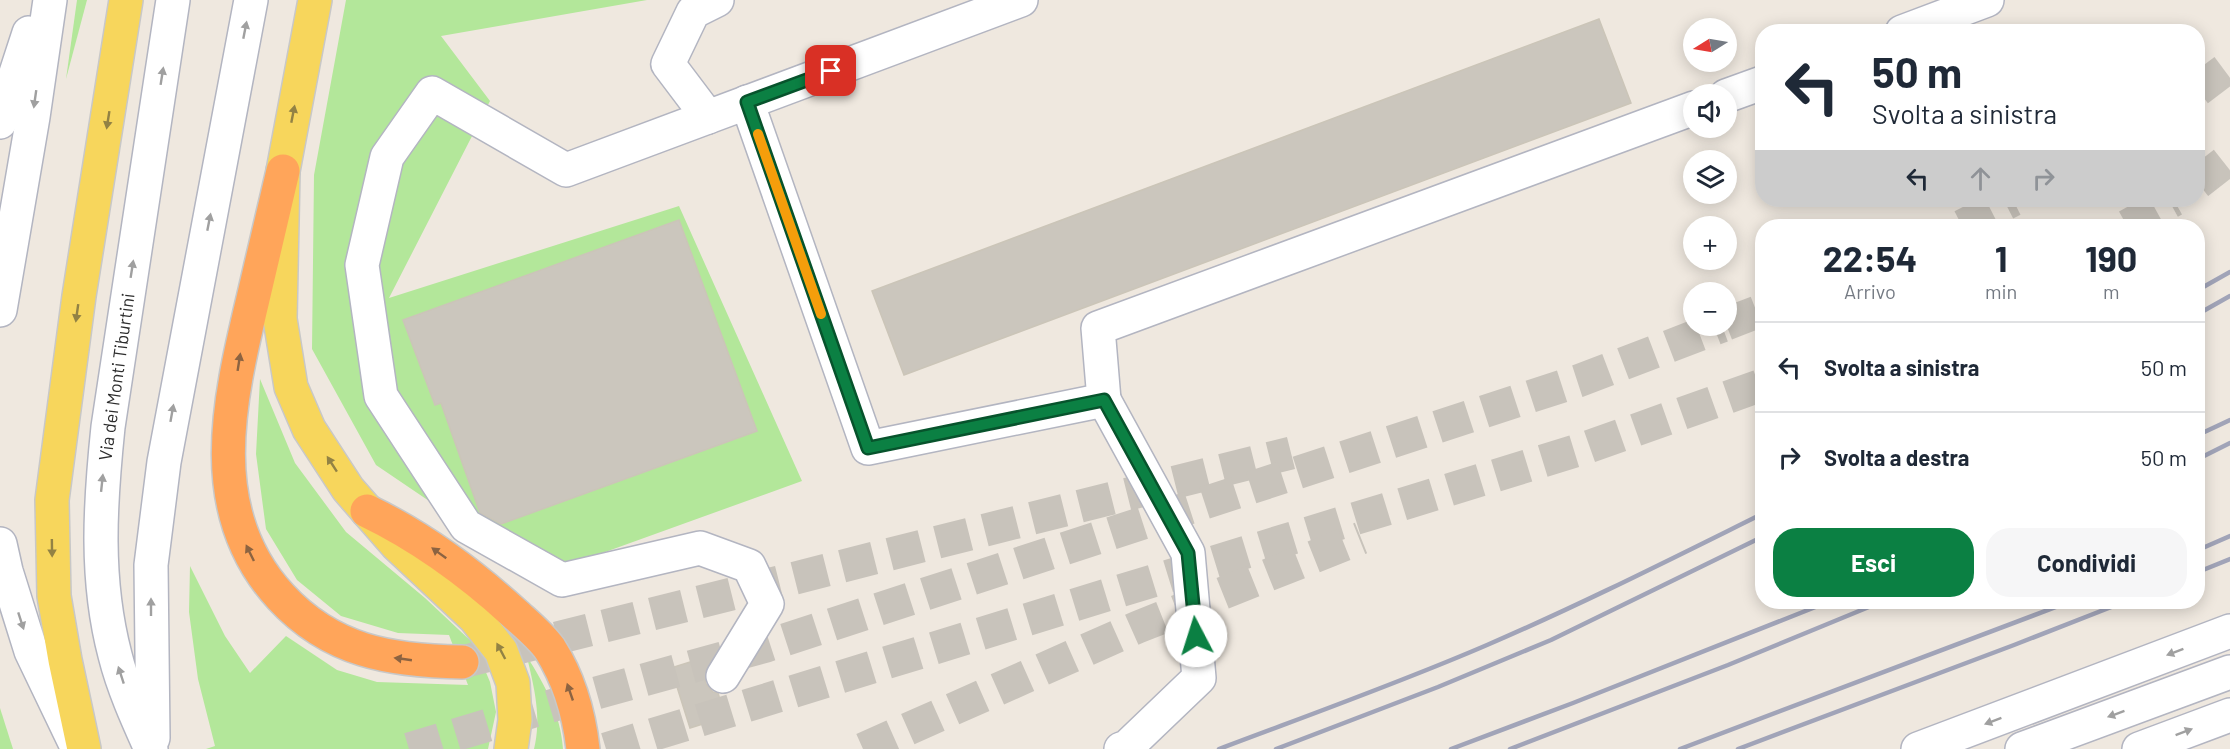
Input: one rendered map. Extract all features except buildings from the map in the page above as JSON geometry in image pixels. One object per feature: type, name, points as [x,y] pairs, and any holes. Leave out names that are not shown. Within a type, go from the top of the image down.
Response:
[{"type":"highway","points":[[283,171],[240,351],[228,433],[229,478],[242,537],[260,572],[274,589],[301,617],[332,638],[378,655],[412,660],[462,662]]},
{"type":"highway","points":[[367,511],[435,549],[481,584],[549,648],[564,675],[580,726],[583,749]]},
{"type":"main road","points":[[84,749],[54,596],[52,500],[80,296],[126,0]]},
{"type":"main road","points":[[315,0],[283,171],[280,319],[291,387],[309,429],[348,489],[396,544],[475,618],[494,639],[508,666],[513,683],[515,720],[511,749]]},
{"type":"street","points":[[0,122],[40,0]]},
{"type":"street","points":[[0,310],[33,117],[50,0]]},
{"type":"street","name":"Via dei Monti Tiburtini","points":[[152,749],[122,680],[110,634],[100,555],[101,498],[108,427],[173,0]]},
{"type":"street","points":[[152,749],[151,565],[164,462],[251,0]]},
{"type":"street","points":[[708,117],[668,64],[693,12],[717,0]]},
{"type":"street","points":[[723,676],[767,604],[750,566],[700,548],[562,580],[466,526],[381,396],[362,265],[387,157],[432,93],[566,170],[1021,0]]},
{"type":"street","points":[[1923,24],[1987,0]]},
{"type":"street","points":[[1737,92],[1755,86]]},
{"type":"street","points":[[747,102],[868,448],[1104,400]]},
{"type":"street","points":[[1121,749],[1127,747],[1199,678],[1188,553],[1104,400],[1098,328],[1683,112]]},
{"type":"street","points":[[0,544],[6,572],[31,651],[78,749]]},
{"type":"street","points":[[1917,749],[2230,631]]},
{"type":"street","points":[[2022,749],[2230,672]]},
{"type":"street","points":[[2139,749],[2230,715]]},
{"type":"green space","points":[[77,0],[87,0],[66,79]]},
{"type":"green space","points":[[346,0],[647,0],[441,36],[490,101],[389,298],[679,206],[802,481],[547,573],[466,526],[376,465],[312,349],[314,175]]},
{"type":"green space","points":[[260,379],[295,463],[346,532],[425,598],[474,644],[490,682],[496,712],[488,749],[206,749],[215,746],[198,679],[189,612],[190,566],[225,636],[250,673],[286,636],[337,670],[377,682],[468,685],[449,635],[398,633],[341,616],[297,580],[266,529],[256,454]]},
{"type":"green space","points":[[527,657],[551,701],[559,724],[563,749],[534,749],[537,714]]},
{"type":"green space","points":[[0,708],[13,749],[0,749]]},
{"type":"tunnel","points":[[2205,85],[2230,66]]},
{"type":"tunnel","points":[[2205,178],[2230,158]]},
{"type":"tunnel","points":[[1976,219],[1999,207]]},
{"type":"tunnel","points":[[2140,219],[2161,207]]},
{"type":"tunnel","points":[[1737,320],[1755,313]]},
{"type":"tunnel","points":[[409,749],[564,702],[766,646],[1578,381],[1696,336]]},
{"type":"tunnel","points":[[606,749],[1585,448],[1755,387]]},
{"type":"tunnel","points":[[462,662],[1291,453]]},
{"type":"tunnel","points":[[863,749],[1138,627],[1361,538]]},
{"type":"railway","points":[[2205,286],[2230,272]]},
{"type":"railway","points":[[2205,310],[2230,296]]},
{"type":"railway","points":[[2205,432],[2230,420]]},
{"type":"railway","points":[[2205,456],[2230,443]]},
{"type":"railway","points":[[1219,749],[1387,686],[1522,630],[1755,517]]},
{"type":"railway","points":[[2205,547],[2230,536]]},
{"type":"railway","points":[[1276,749],[1438,687],[1551,640],[1755,540]]},
{"type":"railway","points":[[2205,569],[2230,559]]},
{"type":"railway","points":[[1451,749],[1810,609]]},
{"type":"railway","points":[[1510,749],[1728,665],[1864,609]]},
{"type":"railway","points":[[1680,749],[2050,609]]},
{"type":"railway","points":[[1738,749],[2106,609]]},
{"type":"slow traffic","points":[[758,134],[821,314]]},
{"type":"route","points":[[831,71],[747,102],[868,448],[1104,400],[1188,553],[1196,636]]}]
